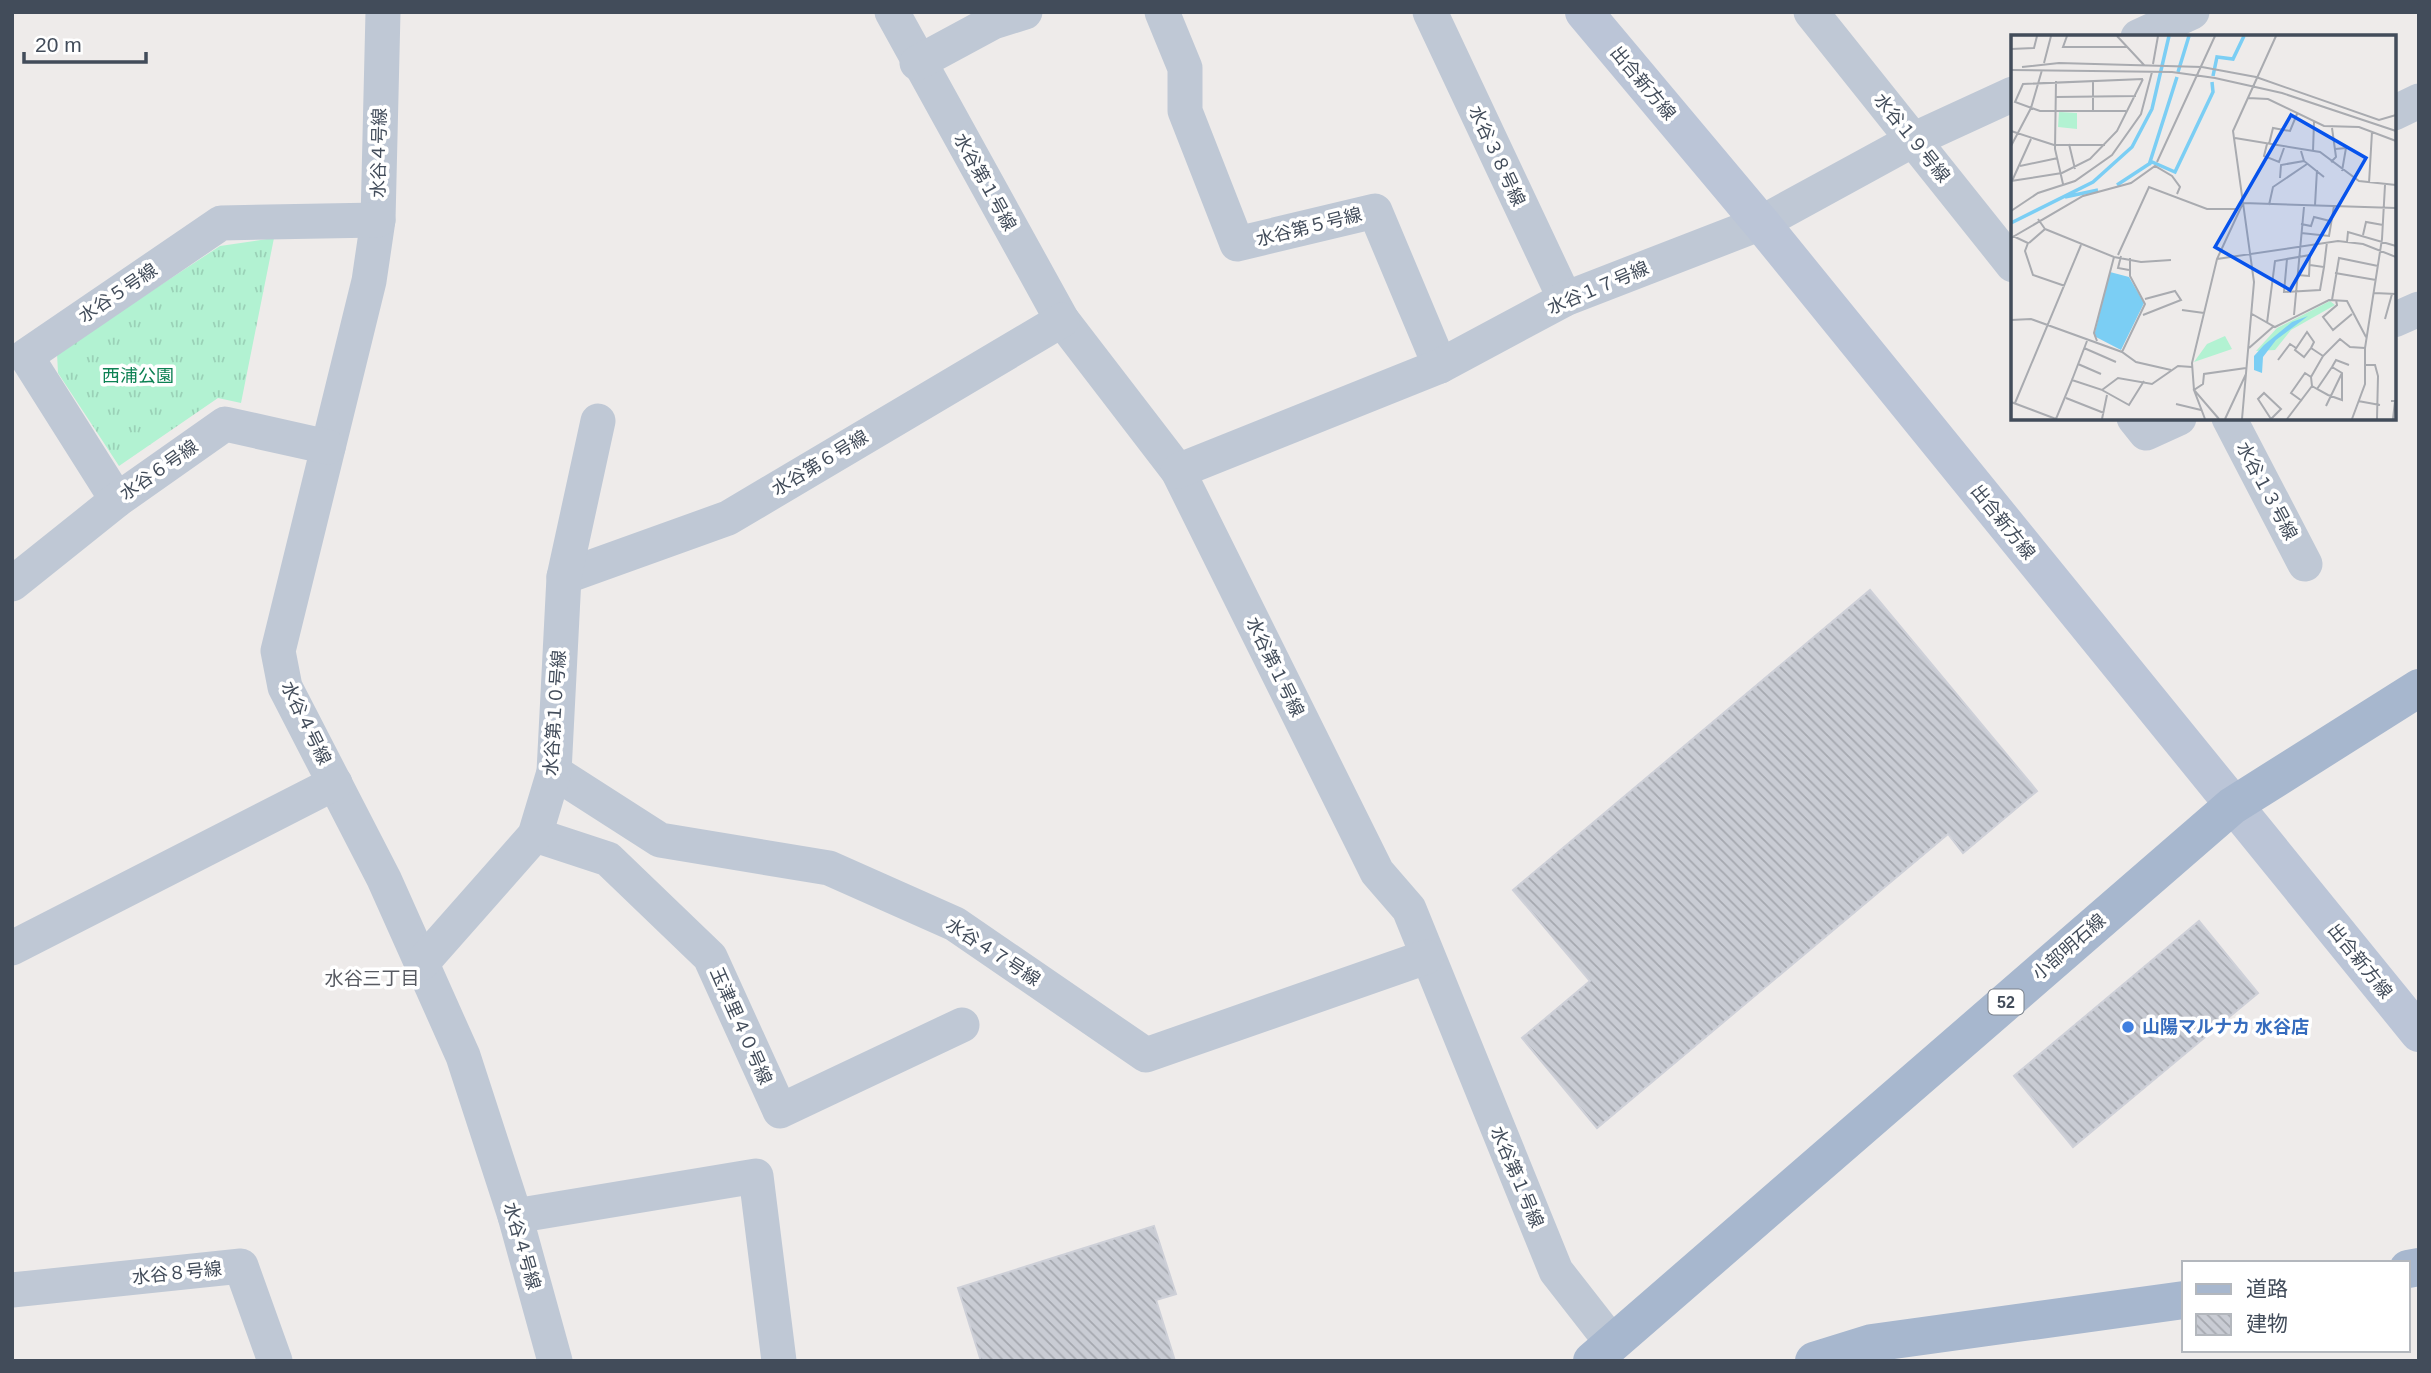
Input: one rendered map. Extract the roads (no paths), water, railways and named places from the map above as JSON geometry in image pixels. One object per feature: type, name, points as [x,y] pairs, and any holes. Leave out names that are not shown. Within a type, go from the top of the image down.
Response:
[{"type":"main road","name":"小部明石線","points":[[1612,1355],[2232,806],[2419,688]]},
{"type":"main road","points":[[1814,1361],[1872,1343],[2182,1300]]},
{"type":"street","name":"水谷４号線","points":[[383,12],[378,220],[369,281],[278,651],[285,687],[384,879],[463,1056],[515,1216],[555,1361]]},
{"type":"street","name":"水谷第１号線","points":[[892,12],[917,62],[1062,320],[1178,471],[1377,872],[1409,909],[1426,957],[1556,1271],[1612,1355]]},
{"type":"street","points":[[917,62],[993,22],[1026,12]]},
{"type":"street","name":"水谷第５号線","points":[[1162,12],[1185,68],[1185,111],[1237,244],[1375,211],[1440,366]]},
{"type":"street","name":"水谷３８号線","points":[[1430,12],[1565,299]]},
{"type":"street","name":"出合新方線","points":[[1584,12],[1761,223],[2419,1033]]},
{"type":"street","name":"水谷１９号線","points":[[1811,12],[2011,262]]},
{"type":"street","points":[[2142,35],[2178,15]]},
{"type":"street","name":"水谷１７号線","points":[[1178,471],[1440,366],[1565,299],[1761,223],[1913,140],[2011,95]]},
{"type":"street","points":[[2396,112],[2419,101]]},
{"type":"street","name":"水谷５号線","points":[[117,500],[26,356],[221,223],[378,220]]},
{"type":"street","points":[[2396,319],[2419,309]]},
{"type":"street","name":"水谷第６号線","points":[[564,577],[728,518],[1062,320]]},
{"type":"street","points":[[2136,420],[2146,433],[2175,420]]},
{"type":"street","name":"水谷１３号線","points":[[2230,420],[2305,564]]},
{"type":"street","name":"水谷第１０号線","points":[[422,963],[535,835],[554,772],[564,577],[598,421]]},
{"type":"street","name":"水谷６号線","points":[[12,584],[117,500],[225,424],[328,447]]},
{"type":"street","name":"水谷４７号線","points":[[554,772],[660,840],[829,868],[955,924],[1146,1055],[1426,957]]},
{"type":"street","points":[[12,948],[335,783]]},
{"type":"street","name":"玉津里４０号線","points":[[535,835],[608,859],[710,957],[780,1111],[962,1026]]},
{"type":"street","points":[[515,1216],[756,1176],[779,1361]]},
{"type":"street","name":"水谷８号線","points":[[12,1290],[241,1266],[275,1361]]},
{"type":"place","name":"山陽マルナカ 水谷店","points":[[2128,1027]]},
{"type":"district","name":"水谷三丁目","points":[[372,978]]},
{"type":"park label","name":"西浦公園","points":[[138,376]]}]
